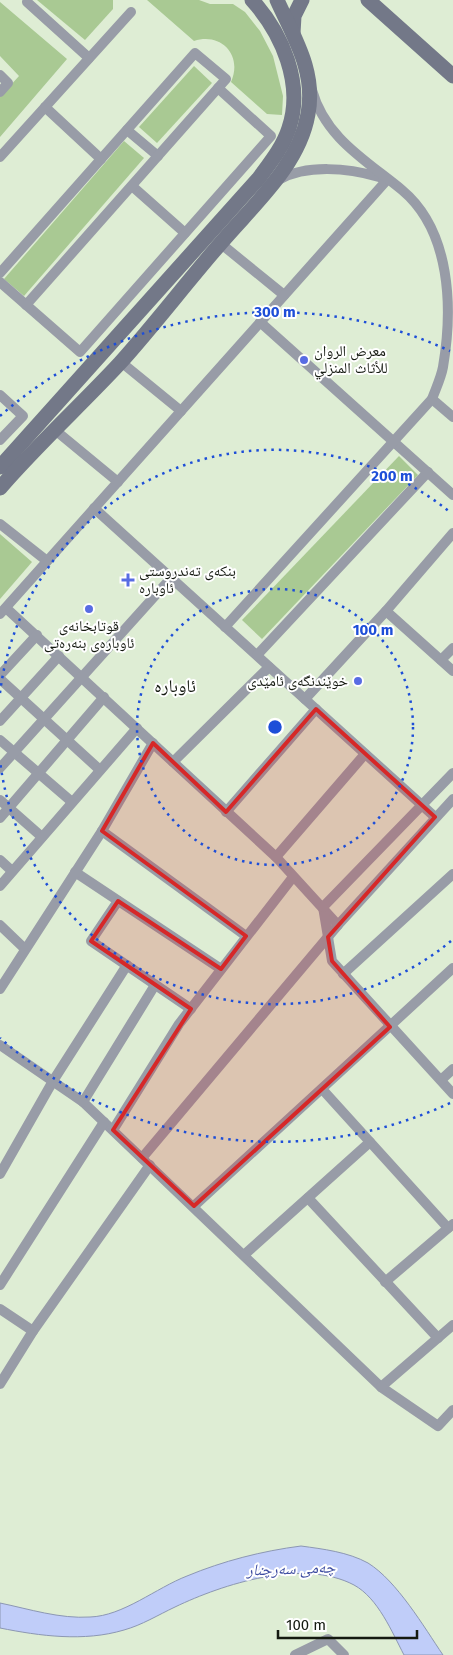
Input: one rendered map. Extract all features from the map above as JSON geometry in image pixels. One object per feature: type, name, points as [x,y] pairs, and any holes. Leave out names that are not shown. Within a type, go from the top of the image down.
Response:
[{"type":"street","points":[[0,467],[258,178],[282,145],[293,111],[294,90],[291,73],[277,37],[252,0]]},
{"type":"street","points":[[226,627],[432,399],[443,367],[448,324],[449,290],[444,264],[427,219],[416,203],[355,154],[328,123],[317,105],[302,51],[277,0]]},
{"type":"street","points":[[293,33],[294,16],[302,0]]},
{"type":"street","points":[[368,0],[453,76]]},
{"type":"street","points":[[27,2],[89,58]]},
{"type":"street","points":[[0,157],[131,12]]},
{"type":"street","points":[[0,273],[195,53],[226,79],[26,305]]},
{"type":"street","points":[[0,75],[8,83],[0,92]]},
{"type":"street","points":[[0,488],[121,362],[220,243],[273,183],[302,138],[309,113],[309,79]]},
{"type":"street","points":[[0,282],[80,352],[271,136],[218,88]]},
{"type":"street","points":[[45,108],[101,159]]},
{"type":"street","points":[[127,130],[158,156]]},
{"type":"street","points":[[273,183],[298,171],[317,170],[360,173],[387,180]]},
{"type":"street","points":[[338,925],[276,857],[37,635],[3,611],[387,180]]},
{"type":"street","points":[[132,186],[185,233]]},
{"type":"street","points":[[220,243],[284,295]]},
{"type":"street","points":[[260,322],[453,495]]},
{"type":"street","points":[[121,362],[181,411]]},
{"type":"street","points":[[74,384],[88,396]]},
{"type":"street","points":[[0,396],[23,416],[0,440]]},
{"type":"street","points":[[432,399],[453,417]]},
{"type":"street","points":[[55,430],[118,482]]},
{"type":"street","points":[[257,656],[428,472]]},
{"type":"street","points":[[94,508],[435,817]]},
{"type":"street","points":[[0,524],[47,561]]},
{"type":"street","points":[[305,699],[386,611],[453,533]]},
{"type":"street","points":[[0,768],[171,578]]},
{"type":"street","points":[[386,611],[453,671]]},
{"type":"street","points":[[0,675],[37,635]]},
{"type":"street","points":[[442,660],[453,648]]},
{"type":"street","points":[[0,721],[59,656]]},
{"type":"street","points":[[173,762],[269,667]]},
{"type":"street","points":[[0,679],[100,770]]},
{"type":"street","points":[[0,818],[104,697]]},
{"type":"street","points":[[226,812],[316,710]]},
{"type":"street","points":[[0,886],[137,728]]},
{"type":"street","points":[[0,740],[72,802]]},
{"type":"street","points":[[0,989],[102,831],[153,743]]},
{"type":"street","points":[[276,857],[365,754]]},
{"type":"street","points":[[323,908],[453,773]]},
{"type":"street","points":[[0,1384],[33,1331],[146,1162],[338,925],[453,799]]},
{"type":"street","points":[[0,800],[42,837]]},
{"type":"street","points":[[102,831],[246,936]]},
{"type":"street","points":[[0,860],[12,872]]},
{"type":"street","points":[[75,872],[221,969]]},
{"type":"street","points":[[343,974],[453,874]]},
{"type":"street","points":[[112,1130],[191,1009],[246,936],[294,877]]},
{"type":"street","points":[[118,901],[91,940],[191,1009]]},
{"type":"street","points":[[323,908],[332,961],[390,1027],[453,1094]]},
{"type":"street","points":[[0,926],[25,948]]},
{"type":"street","points":[[0,1174],[53,1081],[127,965]]},
{"type":"street","points":[[194,1206],[453,968]]},
{"type":"street","points":[[83,1102],[155,985]]},
{"type":"street","points":[[0,1045],[83,1102],[194,1206],[381,1387],[438,1426],[453,1410]]},
{"type":"street","points":[[441,1080],[453,1069]]},
{"type":"street","points":[[322,1089],[450,1226],[385,1282]]},
{"type":"street","points":[[0,1285],[104,1122]]},
{"type":"street","points":[[244,1255],[370,1142]]},
{"type":"street","points":[[308,1198],[438,1338]]},
{"type":"street","points":[[0,1309],[33,1331]]},
{"type":"street","points":[[381,1387],[453,1325]]},
{"type":"street","points":[[295,1655],[328,1639],[344,1655]]},
{"type":"highlighted area","points":[[316,709],[435,817],[328,937],[332,961],[390,1027],[194,1206],[113,1130],[191,1009],[91,941],[118,901],[221,969],[246,936],[102,831],[153,743],[226,812]]},
{"type":"green space","points":[[37,0],[113,0],[113,9],[85,40]]},
{"type":"green space","points":[[147,0],[199,0],[210,4],[233,4],[245,12],[260,31],[273,56],[283,96],[282,115],[267,114],[231,82],[234,63],[232,55],[227,48],[213,40],[194,41]]},
{"type":"green space","points":[[0,2],[67,59],[0,137],[0,97],[19,76],[0,56]]},
{"type":"green space","points":[[194,66],[212,83],[157,143],[139,127]]},
{"type":"green space","points":[[124,141],[144,158],[24,296],[4,279]]},
{"type":"green space","points":[[399,456],[418,475],[262,639],[242,620]]},
{"type":"green space","points":[[0,534],[32,562],[0,599]]},
{"type":"water","name":"چەمی سەرچنار","points":[[301,1546],[352,1556],[368,1563],[379,1571],[409,1605],[443,1655],[404,1655],[383,1616],[363,1591],[334,1577],[311,1574],[263,1577],[239,1583],[194,1598],[137,1625],[109,1634],[78,1637],[46,1635],[0,1628],[0,1603],[67,1616],[90,1617],[102,1615],[127,1607],[175,1581],[229,1561]]},
{"type":"place","name":"معرض الروان للأثاث المنزلي","points":[[304,360]]},
{"type":"place","name":"بنکەی تەندروستی ئاوبارە","points":[[128,580]]},
{"type":"place","name":"قوتابخانەی ئاوبارەی بنەرەتی","points":[[89,609]]},
{"type":"place","name":"خوێندنگەی ئامێدی","points":[[358,681]]},
{"type":"district","name":"ئاوبارە","points":[[175,686]]}]
